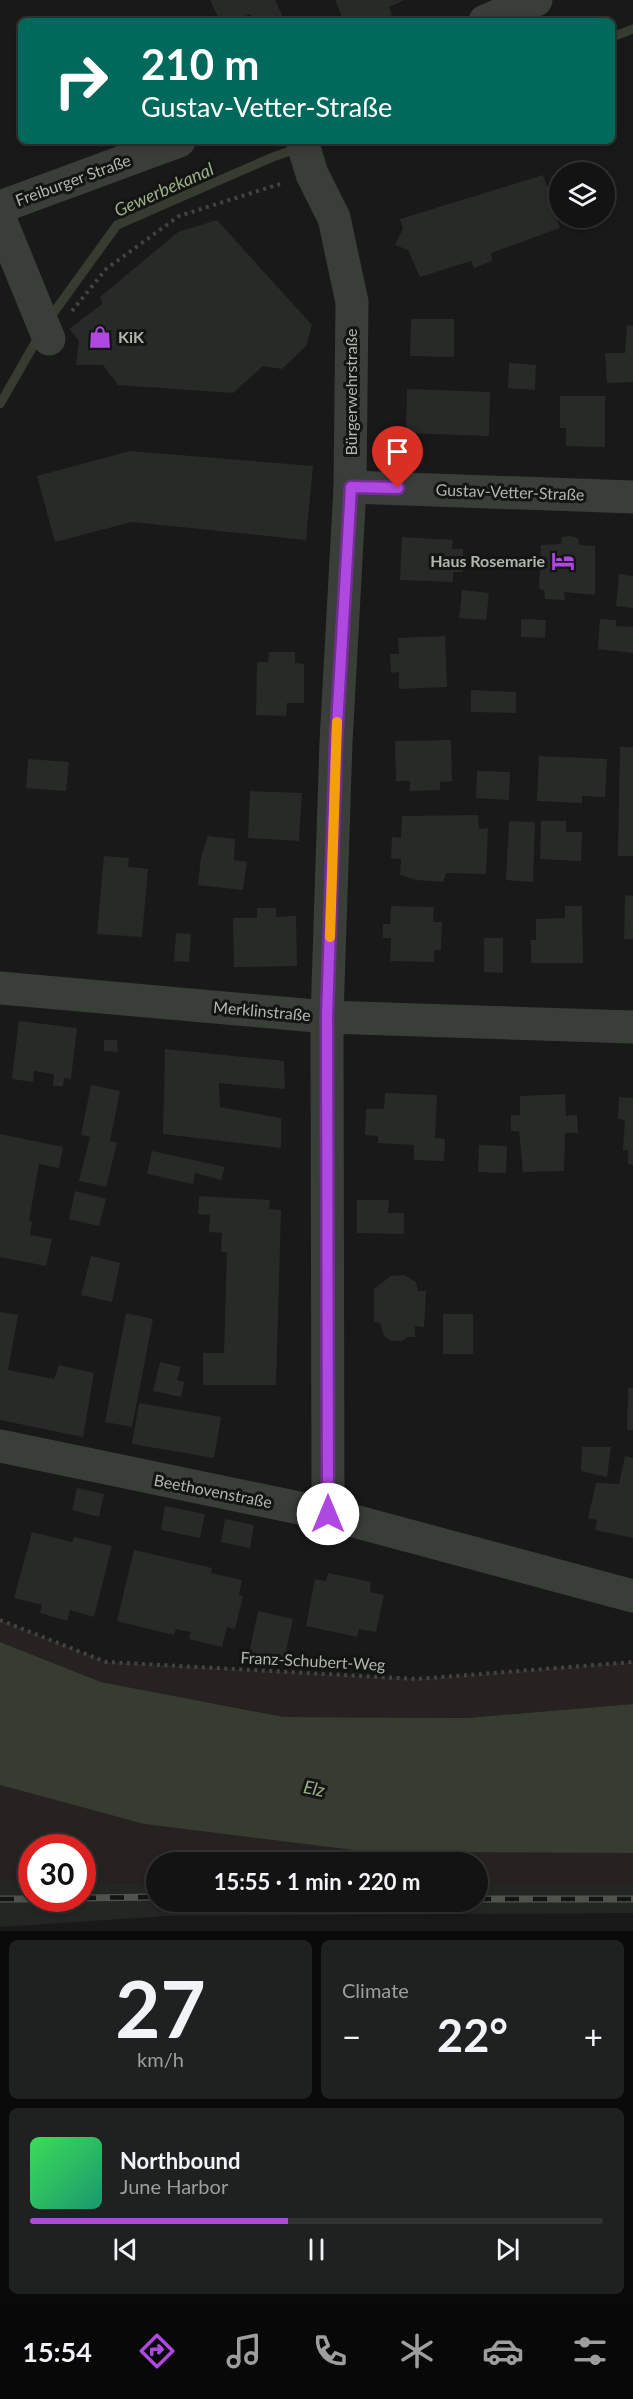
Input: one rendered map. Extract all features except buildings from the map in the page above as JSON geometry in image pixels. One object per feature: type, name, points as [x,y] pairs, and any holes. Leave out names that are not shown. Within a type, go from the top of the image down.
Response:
[{"type":"street","points":[[492,13],[536,0]]},
{"type":"street","name":"Freiburger Straße","points":[[0,207],[171,144]]},
{"type":"street","name":"Bürgerwehrstraße","points":[[303,144],[312,174],[334,218],[352,302],[351,487],[336,742],[327,1017],[328,1514]]},
{"type":"street","points":[[0,219],[49,339]]},
{"type":"street","name":"Gustav-Vetter-Straße","points":[[351,487],[633,497]]},
{"type":"street","name":"Merklinstraße","points":[[0,988],[327,1017],[633,1027]]},
{"type":"street","name":"Beethovenstraße","points":[[0,1446],[328,1514],[633,1596]]},
{"type":"path","points":[[49,339],[106,269],[179,216],[312,174]]},
{"type":"path","name":"Franz-Schubert-Weg","points":[[0,1620],[106,1662],[417,1679],[633,1662]]},
{"type":"shaded area","points":[[0,1620],[106,1662],[417,1679],[633,1662],[633,1704],[467,1718],[284,1717],[101,1682],[0,1642]]},
{"type":"shaded area","points":[[0,1785],[144,1824],[369,1852],[146,1852],[146,1883],[96,1882],[96,1834],[18,1834],[18,1880],[0,1879]]},
{"type":"shaded area","points":[[488,1852],[633,1853],[633,1884],[488,1884]]},
{"type":"shaded area","points":[[0,1879],[18,1880],[18,1912],[96,1912],[96,1882],[146,1883],[146,1912],[488,1912],[488,1884],[633,1884],[633,1913],[167,1916],[0,1927]]},
{"type":"water","name":"Elz","points":[[0,1642],[101,1682],[284,1717],[467,1718],[633,1704],[633,1853],[369,1852],[144,1824],[0,1785]]},
{"type":"waterway","name":"Gewerbekanal","points":[[615,36],[633,29]]},
{"type":"waterway","name":"Gewerbekanal","points":[[49,319],[117,225],[273,157],[310,144]]},
{"type":"waterway","name":"Gewerbekanal","points":[[0,404],[39,336]]},
{"type":"railway","points":[[96,1898],[146,1897]]},
{"type":"railway","points":[[0,1899],[18,1899]]},
{"type":"railway","points":[[488,1899],[633,1899]]},
{"type":"slow traffic","points":[[330,937],[337,722]]},
{"type":"place","name":"KiK","points":[[100,337]]},
{"type":"place","name":"Haus Rosemarie","points":[[563,561]]},
{"type":"route","points":[[328,1514],[330,1340],[327,1017],[336,742],[351,487],[398,488]]}]
